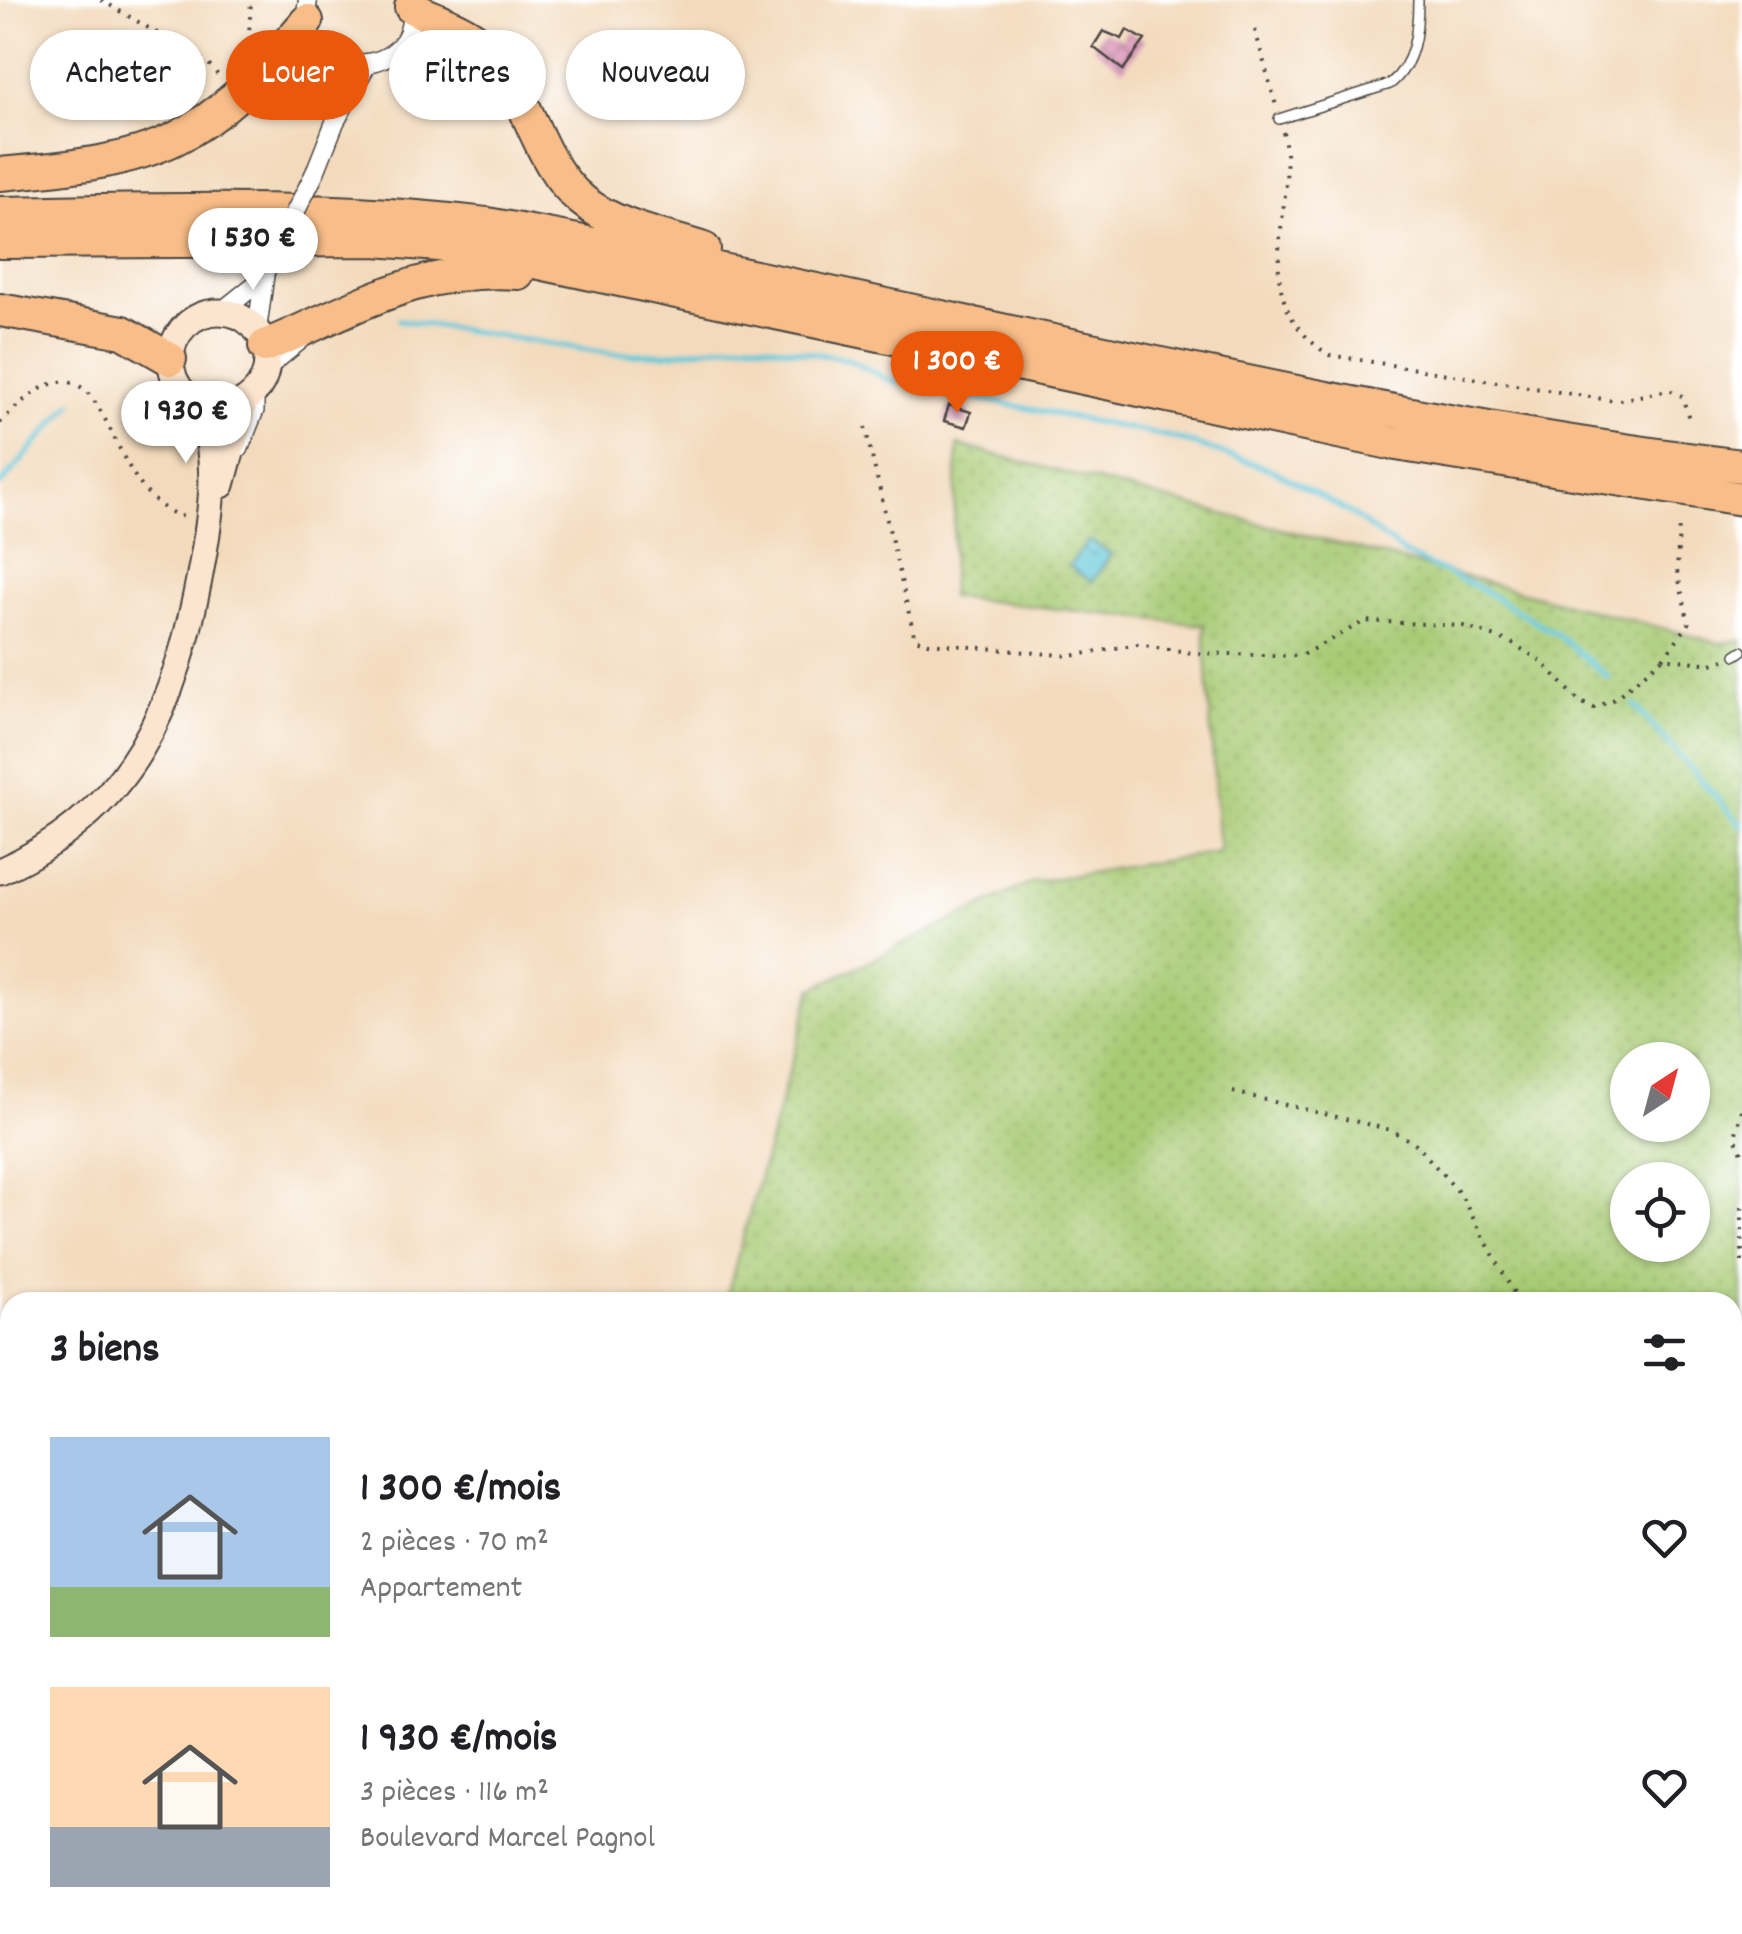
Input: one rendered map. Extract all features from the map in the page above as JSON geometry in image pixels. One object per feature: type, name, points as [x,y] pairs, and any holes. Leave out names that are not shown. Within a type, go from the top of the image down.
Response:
[{"type":"highway","points":[[410,4],[483,44],[507,74],[551,165],[564,183],[601,213],[731,258],[1047,337]]},
{"type":"highway","points":[[293,30],[308,10]]},
{"type":"highway","points":[[0,174],[114,162],[152,152],[207,122],[226,106]]},
{"type":"highway","points":[[0,212],[241,210],[416,216],[563,238],[1371,408],[1742,464]]},
{"type":"highway","points":[[0,242],[375,240],[464,247],[1390,443],[1742,499]]},
{"type":"highway","points":[[258,368],[337,310],[416,282],[486,271],[898,337]]},
{"type":"highway","points":[[0,310],[123,332],[170,359]]},
{"type":"street","points":[[369,63],[385,58],[405,38],[410,4]]},
{"type":"street","points":[[258,368],[215,409],[200,405],[178,386],[170,359],[173,344],[192,320],[220,312],[263,276],[336,122]]},
{"type":"street","points":[[0,872],[32,856],[94,807],[154,729],[183,657],[210,523],[258,368],[263,276]]},
{"type":"street","points":[[220,312],[247,321],[258,368]]},
{"type":"street","points":[[200,405],[214,455],[210,523]]},
{"type":"lane","points":[[1280,119],[1390,84],[1402,74],[1410,62],[1418,0]]},
{"type":"path","points":[[100,0],[208,63],[226,85]]},
{"type":"path","points":[[249,30],[251,0]]},
{"type":"path","points":[[1255,30],[1280,119],[1288,165],[1279,217],[1278,284],[1284,306],[1310,342],[1329,354],[1616,401],[1669,390],[1682,396],[1690,422]]},
{"type":"path","points":[[0,422],[30,391],[56,380],[83,386],[98,400],[126,468],[144,491],[179,516],[210,523]]},
{"type":"path","points":[[866,427],[915,638],[929,643],[1071,656],[1138,644],[1192,653],[1300,656],[1365,621],[1463,626],[1508,640],[1540,660],[1580,702],[1594,708],[1613,700],[1663,658],[1689,624],[1676,572],[1679,523]]},
{"type":"path","points":[[1663,658],[1712,664],[1739,653]]},
{"type":"path","points":[[1233,1092],[1391,1130],[1416,1144],[1460,1194],[1514,1292]]},
{"type":"path","points":[[1742,1110],[1735,1137],[1742,1153]]},
{"type":"path","points":[[1742,1207],[1742,1264]]},
{"type":"green space","points":[[958,445],[1719,643],[1742,640],[1742,1292],[728,1292],[812,989],[1032,882],[1219,852],[1204,625],[950,597]]},
{"type":"water","points":[[1089,540],[1111,554],[1092,582],[1069,566]]},
{"type":"building","points":[[1127,30],[1145,40],[1123,70],[1093,47],[1103,31],[1122,39]]},
{"type":"building","points":[[949,405],[971,412],[966,427],[944,421]]},
{"type":"waterway","points":[[399,320],[614,354],[665,354],[750,342],[847,359],[891,381],[1175,438],[1273,470],[1350,513],[1405,554],[1479,588],[1558,635],[1608,677]]},
{"type":"waterway","points":[[0,485],[72,403]]},
{"type":"waterway","points":[[1634,705],[1742,826]]}]
